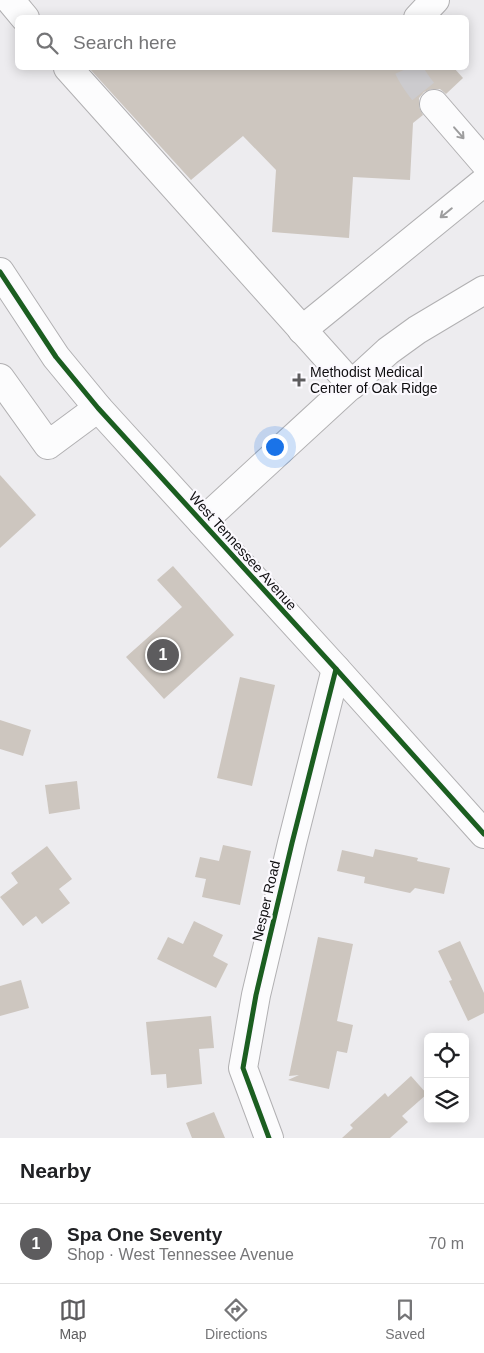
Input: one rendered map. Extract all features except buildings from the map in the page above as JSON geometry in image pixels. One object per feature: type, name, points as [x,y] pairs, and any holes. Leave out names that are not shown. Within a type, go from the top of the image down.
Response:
[{"type":"street","points":[[10,0],[22,15]]},
{"type":"street","points":[[421,15],[435,0]]},
{"type":"street","points":[[70,70],[352,385]]},
{"type":"street","points":[[434,104],[484,162]]},
{"type":"street","points":[[302,330],[484,182]]},
{"type":"street","name":"West Tennessee Avenue","points":[[2,278],[56,357],[98,408],[484,834]]},
{"type":"street","points":[[202,522],[388,351],[417,330],[484,290]]},
{"type":"street","points":[[0,378],[48,445],[98,408]]},
{"type":"street","name":"Nesper Road","points":[[269,1138],[243,1068],[256,994],[336,669]]},
{"type":"tunnel","points":[[409,70],[419,87],[434,104]]},
{"type":"cycle path","points":[[0,272],[56,357],[98,408],[484,834]]},
{"type":"cycle path","points":[[269,1138],[243,1068],[256,995],[336,669]]},
{"type":"place","name":"Methodist Medical Center of Oak Ridge","points":[[299,380]]},
{"type":"place","name":"Spa One Seventy","points":[[163,655]]}]
